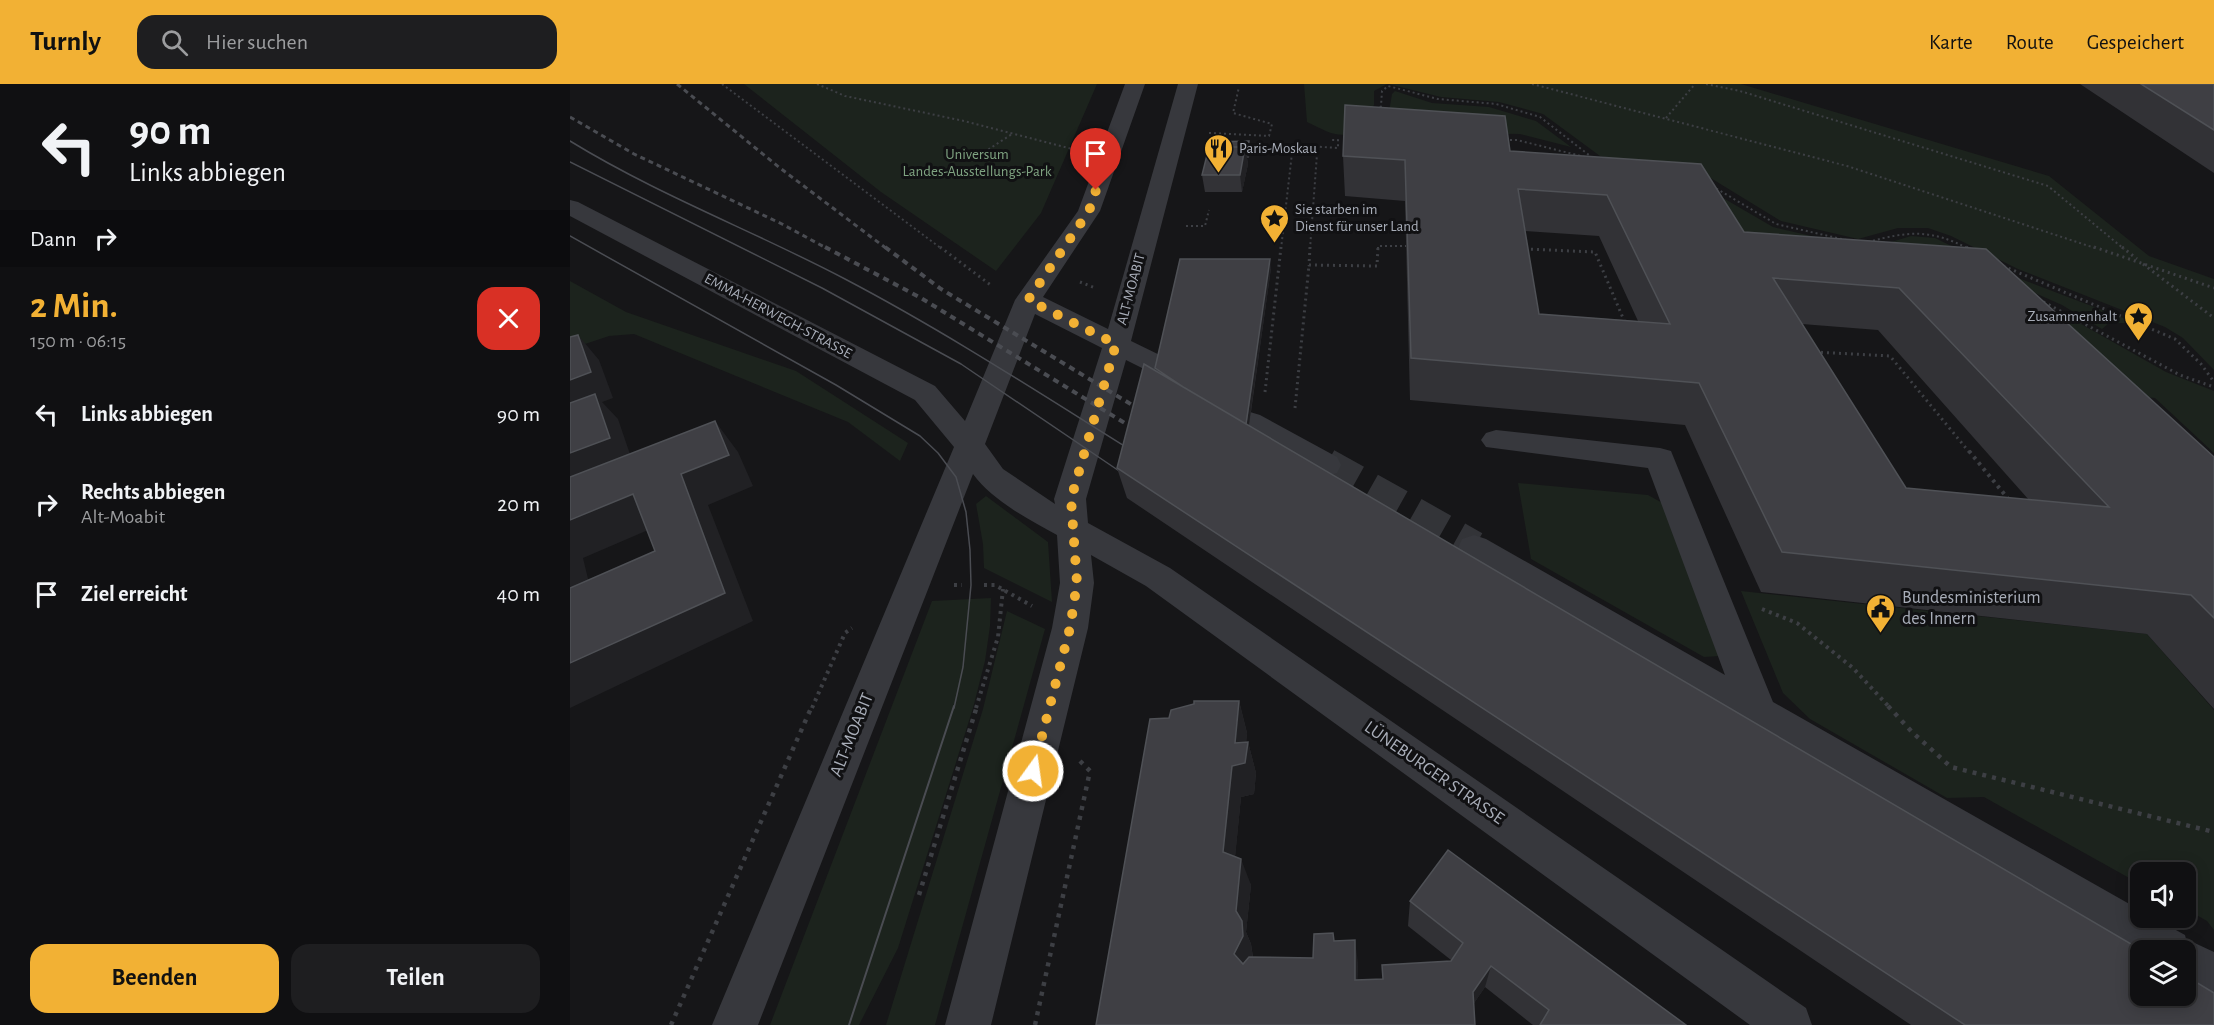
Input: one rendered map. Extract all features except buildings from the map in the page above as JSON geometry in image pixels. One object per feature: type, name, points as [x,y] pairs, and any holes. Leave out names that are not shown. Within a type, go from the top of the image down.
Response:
[{"type":"street","name":"ALT-MOABIT","points":[[735,1025],[1028,300],[1089,211],[1135,84]]},
{"type":"street","name":"ALT-MOABIT","points":[[968,1025],[1070,628],[1077,583],[1071,499],[1188,84]]},
{"type":"street","name":"EMMA-HERWEGH-STRASSE","points":[[570,207],[925,393],[969,445]]},
{"type":"street","points":[[1028,300],[1160,366]]},
{"type":"street","points":[[1256,425],[1326,465]]},
{"type":"street","points":[[1496,440],[1660,459],[1758,712]]},
{"type":"street","points":[[969,445],[992,477],[1033,507],[1074,530]]},
{"type":"street","name":"LÜNEBURGER STRASSE","points":[[1074,530],[1158,576],[1789,1025]]},
{"type":"street","points":[[1474,548],[2150,940]]},
{"type":"street","points":[[2196,967],[2214,977]]},
{"type":"path","points":[[722,84],[992,286]]},
{"type":"path","points":[[817,84],[845,96],[1076,150]]},
{"type":"path","points":[[1532,84],[1847,166],[2214,288]]},
{"type":"path","points":[[1666,118],[1695,84]]},
{"type":"path","points":[[1706,84],[1740,91],[2048,186],[2214,318]]},
{"type":"path","points":[[1376,116],[1381,106],[1382,91],[1388,86],[1438,99],[1496,104],[1540,117],[1594,159]]},
{"type":"path","points":[[1207,133],[1269,136],[1272,124],[1233,113],[1239,87]]},
{"type":"path","points":[[980,155],[1013,134]]},
{"type":"path","points":[[1496,139],[1517,140],[1604,161]]},
{"type":"path","points":[[1256,425],[1265,395],[1293,145],[1338,148],[1338,140],[1330,140]]},
{"type":"path","points":[[1265,395],[1295,410],[1317,154],[1292,153]]},
{"type":"path","points":[[1586,161],[1594,159]]},
{"type":"path","points":[[1711,186],[1776,224],[1852,241]]},
{"type":"path","points":[[1184,226],[1205,226],[1209,210]]},
{"type":"path","points":[[1873,246],[1863,243],[1904,232],[1935,233],[1981,255]]},
{"type":"path","points":[[1309,265],[1377,266],[1378,246],[1406,246]]},
{"type":"path","points":[[1516,248],[1595,252],[1627,326]]},
{"type":"path","points":[[2000,264],[2175,339],[2201,364],[2214,382]]},
{"type":"path","points":[[1071,280],[1101,290]]},
{"type":"path","points":[[2037,298],[2180,375],[2214,387]]},
{"type":"path","points":[[1806,351],[1890,356],[2014,505]]},
{"type":"path","points":[[984,585],[996,585],[1039,610]]},
{"type":"path","points":[[919,895],[998,637],[1003,589]]},
{"type":"path","points":[[1717,604],[1759,608],[1797,623],[1853,668],[1912,732],[1952,767],[2214,832]]},
{"type":"path","points":[[671,1025],[845,633],[859,623]]},
{"type":"path","points":[[1035,1025],[1090,771],[1075,757]]},
{"type":"green space","name":"Universum Landes-Ausstellungs-Park","points":[[744,84],[1097,84],[1041,213],[996,271],[881,192]]},
{"type":"green space","points":[[1304,84],[1387,84],[1374,91],[1374,105],[1359,133],[1343,135],[1332,133],[1307,122]]},
{"type":"green space","points":[[1388,84],[1741,84],[2049,176],[2149,256],[2214,279],[2214,370],[2183,338],[2165,327],[2018,269],[1951,236],[1928,228],[1898,228],[1858,239],[1781,221],[1709,177],[1600,156],[1543,114],[1499,102],[1441,97]]},
{"type":"green space","points":[[1395,91],[1432,103],[1489,107],[1536,121],[1571,147],[1520,134],[1378,132]]},
{"type":"green space","points":[[1699,184],[1773,227],[1971,273],[2074,320],[2166,372],[2214,391],[2214,453],[2155,398],[2064,390],[1730,273]]},
{"type":"green space","points":[[1911,236],[1935,238],[2013,276],[2136,323],[2109,323],[2102,329],[2062,305],[1972,265],[1888,243]]},
{"type":"green space","points":[[570,281],[626,312],[796,371],[908,443],[900,461],[848,422],[634,334],[609,336],[570,349]]},
{"type":"green space","points":[[1518,483],[1648,495],[1666,505],[1720,656],[1704,657],[1531,559]]},
{"type":"green space","points":[[986,496],[1048,542],[1052,602],[984,568],[983,544],[976,504]]},
{"type":"green space","points":[[1741,591],[2147,634],[2214,710],[2214,930],[2207,921],[2196,915],[2196,862],[2130,862],[2130,878],[1984,797],[1947,798],[1810,719],[1783,693]]},
{"type":"green space","points":[[991,598],[985,661],[973,708],[898,948],[859,1025],[770,1025],[932,601]]},
{"type":"green space","points":[[1007,611],[1045,629],[935,1025],[886,1025],[983,709]]},
{"type":"tunnel","points":[[1326,465],[1474,548]]},
{"type":"tram line","points":[[570,141],[637,179],[883,299],[993,364],[1137,454]]},
{"type":"tram line","points":[[570,162],[822,288],[961,364],[1131,479]]},
{"type":"tram line","points":[[570,236],[836,385],[920,436],[938,453],[956,477],[966,512],[970,550],[971,585],[963,667],[954,708]]},
{"type":"tram line","points":[[849,1025],[954,706]]},
{"type":"railway","points":[[677,84],[780,168],[887,249]]},
{"type":"railway","points":[[570,117],[634,154],[782,224],[828,249]]},
{"type":"railway","points":[[825,247],[921,298],[1141,433]]},
{"type":"railway","points":[[885,247],[941,289],[1147,414]]},
{"type":"place","name":"Paris-Moskau","points":[[1218,174]]},
{"type":"place","name":"Sie starben im Dienst für unser Land","points":[[1274,244]]},
{"type":"place","name":"Zusammenhalt","points":[[2138,342]]},
{"type":"place","name":"Bundesministerium des Innern","points":[[1881,634]]},
{"type":"route","points":[[1033,771],[1070,628],[1077,583],[1071,499],[1116,344],[1028,300],[1089,211],[1096,190]]}]
